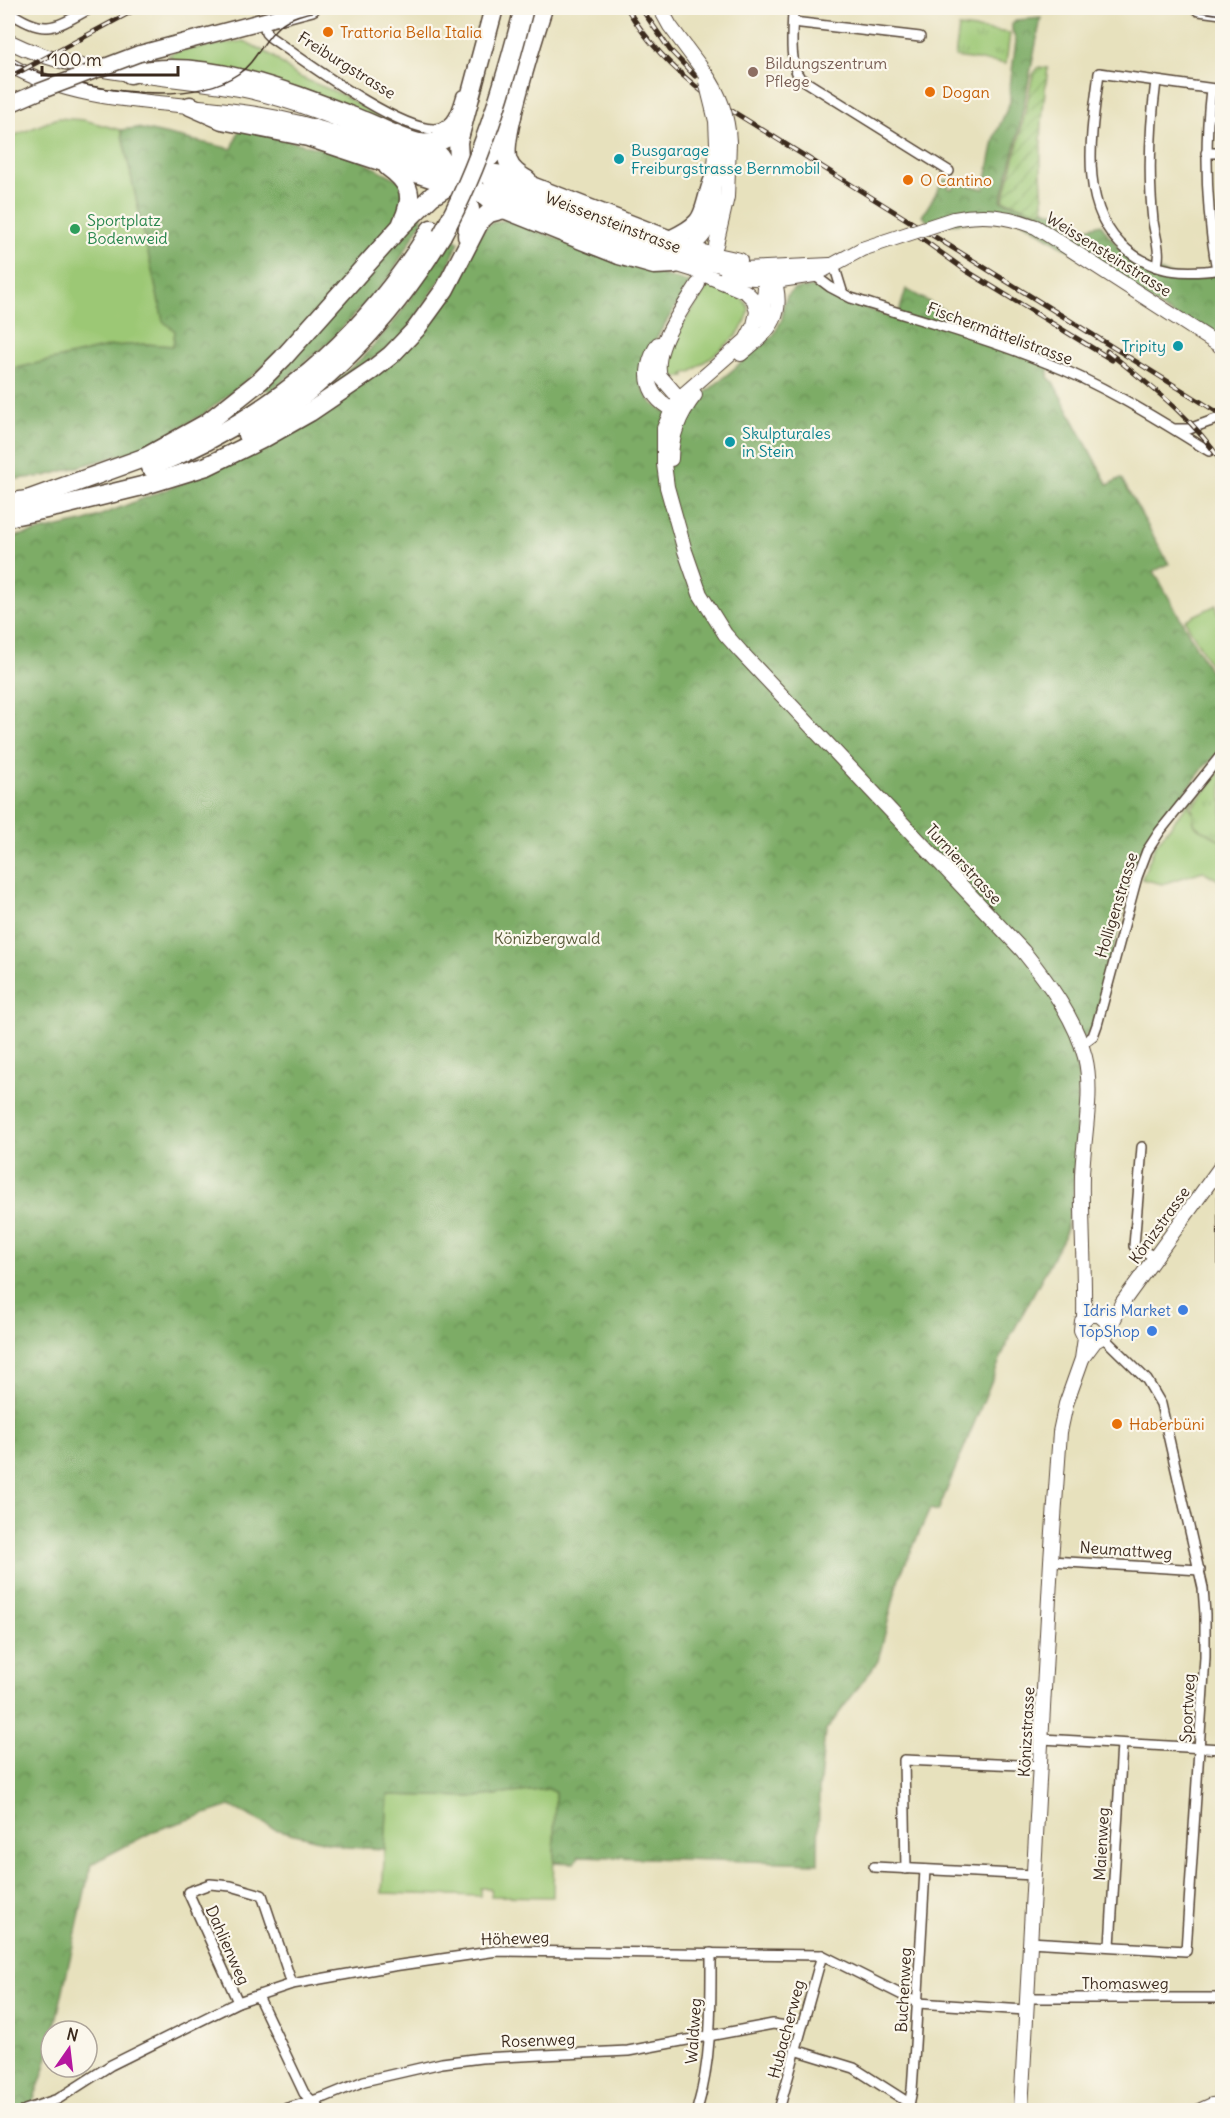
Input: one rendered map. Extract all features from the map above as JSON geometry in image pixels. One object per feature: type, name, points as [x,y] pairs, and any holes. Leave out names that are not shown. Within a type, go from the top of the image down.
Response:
[{"type":"highway","points":[[467,244],[470,209],[459,177],[458,148],[465,102],[494,8]]},
{"type":"highway","points":[[105,495],[155,479],[198,461],[242,438],[297,400],[351,354],[384,318],[415,278],[436,232],[474,134],[492,80],[511,8]]},
{"type":"highway","points":[[8,503],[87,487],[148,468],[193,449],[259,412],[303,379],[357,328],[436,232],[464,192],[486,138],[504,83],[524,8]]},
{"type":"highway","points":[[543,8],[514,109],[506,147],[508,161],[515,171],[544,190]]},
{"type":"highway","points":[[130,74],[144,71],[189,70],[245,80],[299,96],[430,148],[459,177],[504,210],[620,255],[654,265],[678,249],[702,218],[714,178]]},
{"type":"highway","points":[[190,106],[222,120],[308,137],[434,179],[481,173],[499,174],[544,190],[678,249]]},
{"type":"highway","points":[[30,500],[137,462],[170,445],[207,423],[261,380],[400,227],[432,196],[490,157],[497,149],[514,109]]},
{"type":"highway","points":[[420,143],[441,141],[461,129]]},
{"type":"highway","points":[[377,159],[400,177],[409,191],[409,206],[400,227]]},
{"type":"highway","points":[[8,517],[142,486],[207,466],[284,427],[351,386],[391,355],[422,322],[448,282],[483,218],[489,213],[504,210]]},
{"type":"main road","name":"Freiburgstrasse","points":[[8,105],[138,54],[187,40],[265,27],[312,8]]},
{"type":"main road","points":[[660,8],[670,26],[716,88],[721,100],[727,123],[714,178]]},
{"type":"main road","points":[[1199,8],[1222,11]]},
{"type":"main road","points":[[8,41],[47,57],[76,65],[196,81],[272,97],[436,165],[304,124],[256,114],[115,97],[70,88],[30,75],[8,64]]},
{"type":"main road","points":[[8,46],[44,61],[74,69],[101,74],[130,74]]},
{"type":"main road","points":[[716,245],[727,197],[723,143]]},
{"type":"main road","name":"Weissensteinstrasse","points":[[489,186],[678,249],[747,261],[768,274],[814,275],[862,249],[953,219],[994,216],[1015,219],[1036,227],[1222,346]]},
{"type":"main road","name":"Weissensteinstrasse","points":[[678,249],[697,278],[738,278],[834,265]]},
{"type":"main road","name":"Turnierstrasse","points":[[768,274],[763,318],[757,330],[719,363],[680,407],[663,433],[663,464],[667,487],[685,551],[700,594],[725,634],[772,687],[1023,951],[1058,997],[1081,1045],[1088,1080],[1082,1176],[1084,1290],[1096,1327]]},
{"type":"main road","name":"Turnierstrasse","points":[[680,407],[769,329],[776,314],[777,294],[768,274]]},
{"type":"main road","points":[[680,407],[658,370],[663,345],[697,278]]},
{"type":"main road","name":"Turnierstrasse","points":[[697,278],[740,288],[752,298],[756,306],[756,318],[746,340]]},
{"type":"main road","points":[[674,324],[653,352],[647,371],[648,381],[658,401],[680,407]]},
{"type":"main road","name":"Turnierstrasse","points":[[666,384],[683,384],[706,367],[719,363]]},
{"type":"main road","name":"Könizstrasse","points":[[1021,2110],[1051,1561],[1061,1424],[1082,1359],[1096,1327],[1122,1303],[1222,1166]]},
{"type":"main road","points":[[1201,2110],[1222,2104]]},
{"type":"street","points":[[8,11],[40,28],[58,27],[91,8]]},
{"type":"street","points":[[793,8],[794,67],[800,78],[949,171]]},
{"type":"street","points":[[793,22],[920,37]]},
{"type":"street","name":"Freiburgstrasse","points":[[265,27],[330,80],[381,110],[426,128],[440,128],[449,123],[465,102]]},
{"type":"street","points":[[1211,89],[1206,153],[1207,199],[1220,269],[1181,272],[1156,267],[1136,257],[1115,239],[1106,226],[1097,204],[1093,181],[1092,146],[1099,73],[1222,90]]},
{"type":"street","points":[[1156,81],[1149,153],[1153,221],[1159,261],[1156,267]]},
{"type":"street","points":[[1206,153],[1222,153]]},
{"type":"street","points":[[834,265],[843,294]]},
{"type":"street","name":"Fischermättelistrasse","points":[[814,275],[843,294],[1050,363],[1174,428],[1209,451]]},
{"type":"street","points":[[1174,428],[1189,429],[1222,417]]},
{"type":"street","name":"Holligenstrasse","points":[[1081,1045],[1093,1036],[1097,1025],[1135,886],[1147,851],[1155,837],[1222,754]]},
{"type":"street","points":[[1142,1147],[1134,1246],[1157,1258]]},
{"type":"street","name":"Sportweg","points":[[1029,1942],[1186,1951],[1205,1633],[1200,1570],[1161,1404],[1147,1380],[1096,1327]]},
{"type":"street","name":"Neumattweg","points":[[1051,1561],[1200,1570]]},
{"type":"street","points":[[1042,1739],[1222,1749]]},
{"type":"street","name":"Maienweg","points":[[1110,1946],[1122,1744]]},
{"type":"street","points":[[906,1869],[904,1760],[1041,1766]]},
{"type":"street","points":[[874,1867],[1034,1875]]},
{"type":"street","name":"Buchenweg","points":[[908,2107],[912,2090],[925,1870]]},
{"type":"street","name":"Dahlienweg","points":[[238,2002],[188,1892],[210,1884],[231,1886],[262,1895],[292,1984]]},
{"type":"street","name":"Höheweg","points":[[25,2110],[57,2099],[111,2065],[238,2002],[292,1984],[497,1951],[822,1955],[918,2003],[1026,2004]]},
{"type":"street","name":"Waldweg","points":[[697,2110],[710,2036],[711,1953]]},
{"type":"street","name":"Hubacherweg","points":[[779,2110],[822,1955]]},
{"type":"street","points":[[258,1996],[304,2093],[321,2110]]},
{"type":"street","name":"Thomasweg","points":[[1026,2004],[1222,1998]]},
{"type":"street","name":"Rosenweg","points":[[281,2110],[364,2081],[442,2063],[515,2055],[628,2051],[773,2024],[800,2028]]},
{"type":"street","points":[[795,2050],[854,2068],[908,2107]]},
{"type":"green space","points":[[1041,18],[1017,140],[1001,201],[1039,212],[1044,209],[1055,213],[1075,231],[1101,224],[1108,235],[1126,253],[1160,272],[1185,276],[1222,272],[1222,346],[1019,219],[932,225],[922,216],[944,180],[950,180],[948,188],[952,189],[955,182],[984,189],[995,136],[1010,102],[1016,41],[1012,24],[1016,20]]},
{"type":"green space","points":[[959,27],[1010,33],[1006,64],[955,57]]},
{"type":"green space","points":[[244,41],[271,55],[297,76],[343,95],[388,123],[177,62],[168,55],[177,51]]},
{"type":"green space","points":[[1039,67],[1048,68],[1041,138],[1044,209],[1039,212],[1003,200],[1033,74]]},
{"type":"green space","name":"Sportplatz Bodenweid","points":[[58,118],[84,120],[121,130],[163,320],[175,331],[173,346],[145,344],[112,346],[8,370],[8,138]]},
{"type":"green space","points":[[137,128],[232,149],[240,128],[356,158],[401,181],[405,204],[388,232],[314,314],[258,371],[204,414],[142,449],[45,476],[8,480],[8,370],[112,346],[145,344],[173,346],[175,331],[163,321],[121,130]]},
{"type":"green space","points":[[421,214],[422,222],[390,276],[329,342],[271,391],[261,388]]},
{"type":"green space","name":"Könizbergwald","points":[[507,220],[632,266],[690,283],[643,360],[643,390],[652,403],[664,411],[698,399],[773,336],[782,319],[787,296],[794,289],[822,288],[835,298],[897,319],[906,289],[959,319],[1040,347],[1050,363],[1048,377],[1053,382],[1108,485],[1121,478],[1169,564],[1154,571],[1222,693],[1222,749],[1205,766],[1150,838],[1135,869],[1093,1027],[1073,1052],[1079,1083],[1073,1197],[1064,1237],[1008,1341],[938,1511],[930,1509],[899,1578],[878,1661],[825,1732],[819,1791],[818,1863],[579,1856],[575,1863],[554,1862],[555,1792],[548,1789],[476,1797],[388,1795],[385,1849],[346,1847],[275,1829],[230,1806],[154,1831],[91,1864],[57,2019],[39,2019],[39,2079],[41,2079],[29,2110],[8,2110],[8,538],[86,521],[188,481],[374,376],[485,228],[493,222]]},
{"type":"green space","points":[[451,238],[459,242],[445,273],[401,338],[311,404],[367,353],[396,319]]},
{"type":"green space","points":[[708,286],[726,290],[742,299],[749,309],[747,319],[734,337],[716,353],[690,373],[684,374],[685,376],[673,378],[667,374],[664,366],[667,349]]},
{"type":"green space","points":[[1216,605],[1222,628],[1222,665],[1213,670],[1185,620]]},
{"type":"green space","points":[[1222,760],[1222,764],[1189,807],[1193,811],[1193,818],[1198,827],[1222,842],[1222,882],[1203,871],[1162,884],[1142,879],[1155,846]]},
{"type":"green space","points":[[1222,769],[1222,842],[1197,827],[1191,809]]},
{"type":"green space","points":[[548,1789],[555,1791],[553,1897],[491,1896],[490,1888],[481,1888],[481,1896],[382,1893],[388,1795],[476,1797]]},
{"type":"tram line","points":[[8,60],[60,79],[91,86],[156,93],[187,91],[215,85],[238,74],[250,63],[279,26],[303,14],[330,8]]},
{"type":"tram line","points":[[1174,8],[1222,15]]},
{"type":"railway","points":[[8,78],[138,8]]},
{"type":"railway","points":[[627,8],[643,33],[663,56],[708,96],[1222,415]]},
{"type":"railway","points":[[641,8],[670,50],[695,76]]},
{"type":"railway","points":[[915,234],[965,270],[1112,360]]},
{"type":"railway","points":[[1107,351],[1184,416],[1222,463]]},
{"type":"railway","points":[[1222,1017],[1219,1155],[1222,1362]]},
{"type":"place","name":"Trattoria Bella Italia","points":[[328,32]]},
{"type":"place","name":"Bildungszentrum Pflege","points":[[753,72]]},
{"type":"place","name":"Dogan","points":[[930,92]]},
{"type":"place","name":"Busgarage Freiburgstrasse Bernmobil","points":[[619,159]]},
{"type":"place","name":"O Cantino","points":[[908,180]]},
{"type":"place","name":"Sportplatz Bodenweid","points":[[75,229]]},
{"type":"place","name":"Tripity","points":[[1178,346]]},
{"type":"place","name":"Skulpturales in Stein","points":[[730,442]]},
{"type":"place","name":"Idris Market","points":[[1183,1310]]},
{"type":"place","name":"TopShop","points":[[1152,1331]]},
{"type":"place","name":"Haberbüni","points":[[1117,1424]]}]
